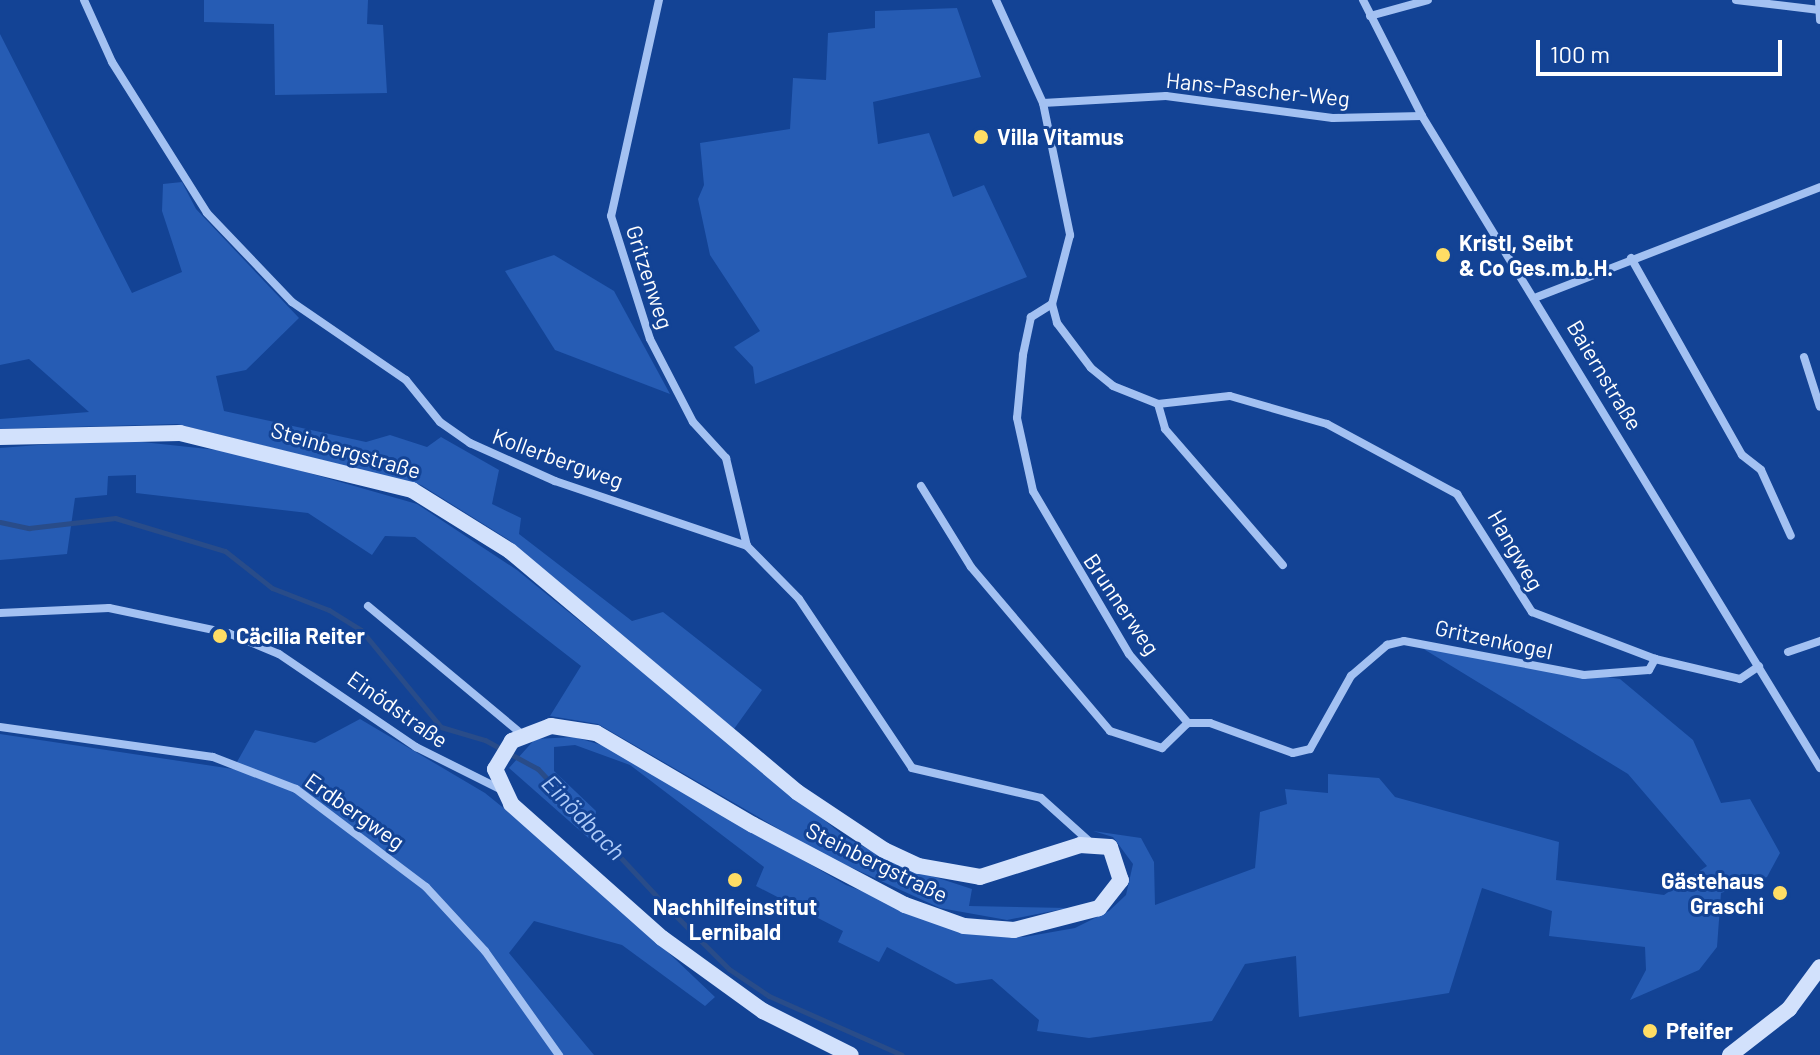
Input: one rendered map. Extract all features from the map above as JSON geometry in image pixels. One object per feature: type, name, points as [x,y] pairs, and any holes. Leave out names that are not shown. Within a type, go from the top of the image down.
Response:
[{"type":"main road","name":"Steinbergstraße","points":[[0,437],[180,433],[412,490],[510,551],[797,792],[884,850],[919,866],[980,877],[1091,843],[1110,847],[1121,864],[1118,886],[1099,908],[1014,930],[964,926],[877,890],[596,733],[562,725],[517,738]]},
{"type":"main road","points":[[517,738],[495,769],[498,788],[662,938],[763,1011],[851,1055]]},
{"type":"main road","points":[[1730,1055],[1781,1016],[1820,967]]},
{"type":"street","name":"Kollerbergweg","points":[[84,0],[112,62],[207,213],[292,302],[406,380],[440,422],[470,443],[555,481],[747,546],[799,599],[912,768],[1041,798],[1091,843]]},
{"type":"street","name":"Gritzenweg","points":[[659,0],[611,216],[650,339],[693,422],[726,458],[747,546]]},
{"type":"street","points":[[996,0],[1043,103],[1070,235],[1052,304],[1057,323],[1091,368],[1158,404],[1165,429],[1283,565]]},
{"type":"street","name":"Baiernstraße","points":[[1363,0],[1422,116],[1537,297],[1820,768]]},
{"type":"street","points":[[1370,16],[1428,0]]},
{"type":"street","points":[[1736,0],[1819,5],[1820,20]]},
{"type":"street","name":"Hans-Pascher-Weg","points":[[1043,103],[1166,96],[1333,118],[1422,116]]},
{"type":"street","points":[[1537,297],[1820,187]]},
{"type":"street","points":[[1631,258],[1742,455],[1761,470],[1791,536]]},
{"type":"street","name":"Brunnerweg","points":[[1052,304],[1031,317],[1023,355],[1017,418],[1033,491],[1129,654],[1188,723]]},
{"type":"street","points":[[1804,357],[1820,407]]},
{"type":"street","points":[[1810,373],[1820,371]]},
{"type":"street","name":"Hangweg","points":[[1158,404],[1238,397],[1327,424],[1457,494],[1532,612],[1655,659],[1740,679],[1759,666]]},
{"type":"street","points":[[921,486],[971,567],[1110,731],[1162,748],[1188,723]]},
{"type":"street","points":[[368,606],[517,738]]},
{"type":"street","name":"Einödstraße","points":[[0,613],[109,608],[228,633],[292,661],[416,747],[498,788]]},
{"type":"street","name":"Gritzenkogel","points":[[1188,723],[1210,723],[1293,753],[1310,749],[1351,676],[1387,645],[1404,641],[1584,675],[1649,670],[1655,659]]},
{"type":"street","points":[[1788,652],[1820,641]]},
{"type":"street","name":"Erdbergweg","points":[[0,727],[213,757],[296,789],[426,887],[485,951],[559,1055]]},
{"type":"shaded area","points":[[204,0],[368,0],[367,24],[383,25],[387,93],[275,95],[274,24],[204,22]]},
{"type":"shaded area","points":[[957,8],[981,77],[873,102],[878,144],[929,133],[953,197],[984,185],[1027,277],[755,384],[753,367],[734,347],[760,331],[710,255],[698,199],[704,185],[700,143],[790,129],[793,78],[826,80],[828,33],[875,28],[875,11]]},
{"type":"shaded area","points":[[0,34],[132,293],[182,272],[162,211],[163,184],[182,182],[196,209],[299,318],[246,370],[216,376],[224,411],[366,442],[390,435],[427,447],[441,437],[499,470],[492,504],[521,518],[519,534],[632,621],[663,612],[762,690],[734,729],[509,540],[421,485],[177,424],[0,429],[0,419],[89,412],[29,359],[0,365]]},
{"type":"shaded area","points":[[554,255],[614,291],[670,394],[555,350],[505,271]]},
{"type":"shaded area","points":[[114,439],[236,452],[417,504],[517,570],[845,837],[901,866],[972,889],[969,906],[1068,908],[1007,920],[940,908],[822,854],[598,724],[550,716],[581,666],[415,537],[385,536],[372,555],[308,513],[136,493],[136,475],[108,476],[107,495],[75,498],[67,554],[0,560],[0,448]]},
{"type":"shaded area","points":[[1422,648],[1620,679],[1693,740],[1721,803],[1750,799],[1780,853],[1767,877],[1721,893],[1717,947],[1699,970],[1630,1000],[1646,970],[1645,947],[1549,936],[1552,911],[1482,888],[1449,993],[1299,1017],[1296,956],[1245,964],[1212,1021],[1089,1038],[1037,1031],[1039,1020],[992,979],[956,984],[887,947],[879,962],[838,942],[843,931],[756,886],[764,867],[630,765],[575,745],[554,747],[554,771],[596,811],[595,824],[612,842],[602,850],[509,768],[535,739],[574,737],[605,746],[846,885],[976,935],[1024,937],[1075,928],[1109,911],[1126,895],[1133,864],[1113,837],[1093,831],[1141,838],[1154,862],[1155,905],[1255,868],[1260,812],[1287,804],[1285,789],[1328,793],[1328,774],[1379,778],[1395,797],[1559,842],[1556,880],[1664,895],[1707,866],[1628,774]]},
{"type":"shaded area","points":[[360,719],[485,793],[591,879],[715,997],[705,1006],[622,945],[534,921],[509,953],[594,1055],[0,1055],[0,734],[233,769],[255,730],[315,743]]},
{"type":"waterway","name":"Einödbach","points":[[0,522],[29,528],[115,518],[225,551],[272,588],[329,610],[361,630],[441,727],[485,740],[538,769],[660,900]]},
{"type":"waterway","name":"Einödbach","points":[[666,906],[729,969],[769,996],[902,1055]]},
{"type":"place","name":"Villa Vitamus","points":[[981,137]]},
{"type":"place","name":"Kristl, Seibt & Co Ges.m.b.H.","points":[[1443,255]]},
{"type":"place","name":"Cäcilia Reiter","points":[[220,636]]},
{"type":"place","name":"Nachhilfeinstitut Lernibald","points":[[735,880]]},
{"type":"place","name":"Gästehaus Graschi","points":[[1780,893]]},
{"type":"place","name":"Pfeifer","points":[[1650,1031]]}]
